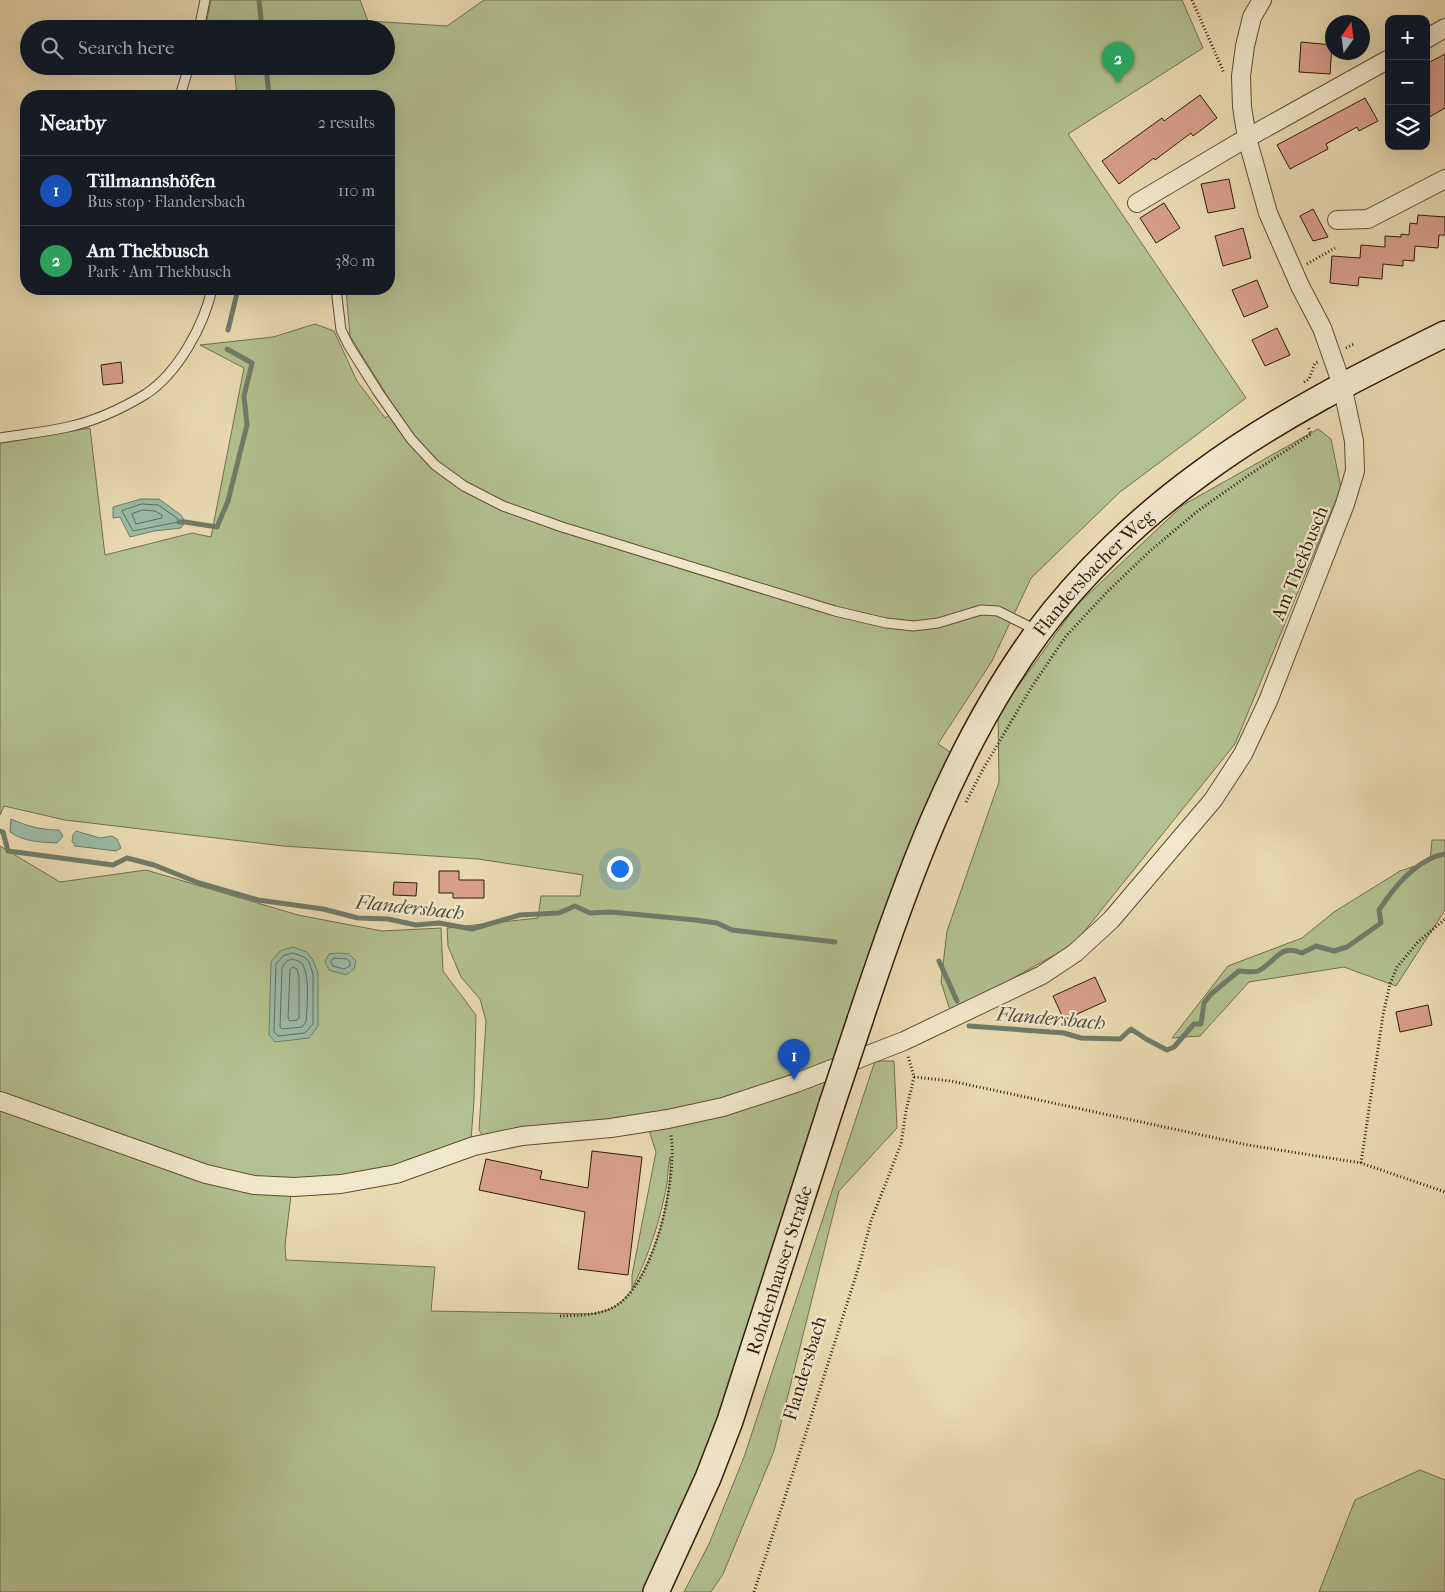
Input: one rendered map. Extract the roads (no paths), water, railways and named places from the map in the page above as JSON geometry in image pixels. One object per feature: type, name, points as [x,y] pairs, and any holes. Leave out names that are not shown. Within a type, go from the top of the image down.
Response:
[{"type":"main road","name":"Flandersbacher Weg","points":[[886,943],[921,848],[946,789],[973,735],[1004,683],[1039,631],[1070,593],[1116,545],[1161,504],[1200,474],[1300,409],[1342,385],[1445,334]]},
{"type":"main road","name":"Rohdenhauser Straße","points":[[656,1592],[698,1502],[730,1421],[886,943]]},
{"type":"street","name":"Am Thekbusch","points":[[0,1101],[206,1174],[254,1185],[294,1187],[341,1184],[396,1174],[474,1146],[522,1136],[611,1128],[668,1119],[723,1106],[787,1086],[904,1041],[1042,974],[1076,953],[1111,920],[1213,800],[1243,754],[1268,701],[1345,504],[1355,471],[1354,441],[1342,385],[1322,328],[1300,286],[1268,213],[1247,138],[1242,107],[1241,76],[1252,18],[1262,0]]},
{"type":"street","points":[[1430,37],[1445,28]]},
{"type":"street","points":[[1137,203],[1247,138],[1385,62]]},
{"type":"street","points":[[1337,220],[1368,219],[1445,179]]},
{"type":"lane","points":[[201,20],[205,0]]},
{"type":"lane","points":[[182,90],[186,75]]},
{"type":"lane","points":[[0,438],[68,427],[88,421],[121,407],[147,393],[164,378],[181,357],[198,330],[211,295]]},
{"type":"lane","points":[[337,295],[341,330],[348,346],[411,439],[435,465],[464,486],[502,506],[571,530],[835,611],[886,623],[914,626],[938,623],[981,610],[998,610],[1039,631]]},
{"type":"water","points":[[141,499],[159,499],[181,515],[185,522],[181,528],[154,531],[130,537],[120,517],[113,518],[113,507]]},
{"type":"water","points":[[11,819],[34,827],[59,830],[63,836],[57,843],[21,838],[10,832]]},
{"type":"water","points":[[76,831],[100,838],[112,836],[117,839],[121,848],[116,851],[75,846],[72,841]]},
{"type":"water","points":[[293,947],[307,952],[313,960],[318,973],[318,1026],[309,1038],[275,1042],[269,1035],[271,962],[280,951]]},
{"type":"water","points":[[329,954],[349,954],[356,961],[354,969],[346,975],[329,970],[325,962]]},
{"type":"waterway","points":[[259,0],[261,20]]},
{"type":"waterway","points":[[267,75],[268,90]]},
{"type":"waterway","points":[[228,330],[237,295]]},
{"type":"waterway","points":[[179,522],[217,527],[228,501],[247,425],[244,396],[252,363],[227,349]]},
{"type":"waterway","name":"Flandersbach","points":[[0,831],[3,832],[8,851],[113,865],[127,858],[154,865],[199,883],[258,900],[323,909],[358,918],[388,919],[416,925],[439,923],[472,929],[520,915],[559,913],[575,906],[590,913],[611,912],[695,920],[717,923],[732,930],[835,942]]},
{"type":"waterway","name":"Flandersbach","points":[[969,1026],[1064,1033],[1081,1038],[1120,1039],[1131,1029],[1167,1050],[1174,1047],[1194,1024],[1201,1024],[1204,1003],[1211,994],[1239,971],[1258,971],[1278,955],[1288,950],[1302,953],[1316,946],[1334,951],[1347,947],[1381,923],[1379,910],[1407,875],[1434,857],[1445,854]]},
{"type":"waterway","name":"Flandersbach","points":[[939,961],[957,1001]]},
{"type":"place","name":"Am Thekbusch","points":[[1118,83]]},
{"type":"place","name":"Tillmannshöfen","points":[[794,1080]]}]
